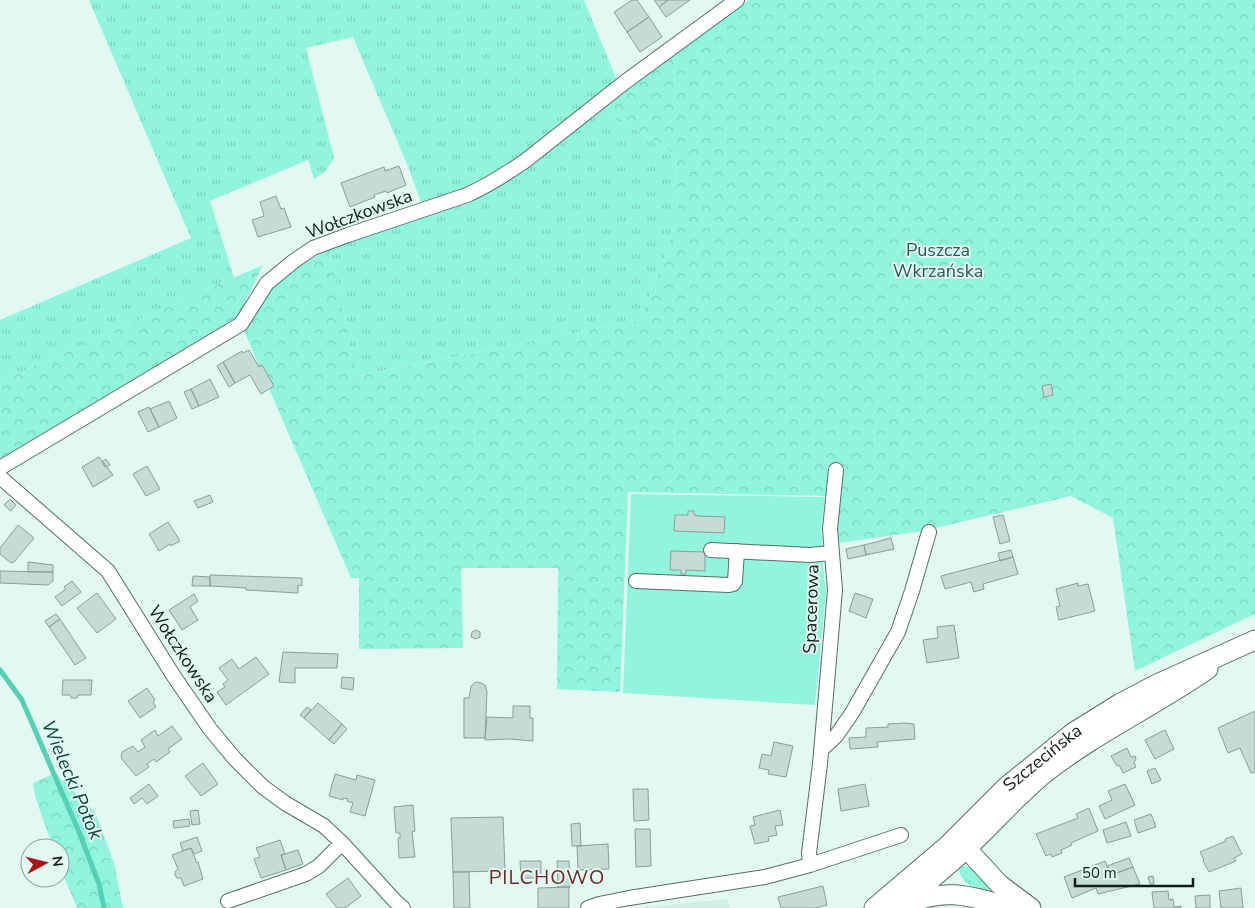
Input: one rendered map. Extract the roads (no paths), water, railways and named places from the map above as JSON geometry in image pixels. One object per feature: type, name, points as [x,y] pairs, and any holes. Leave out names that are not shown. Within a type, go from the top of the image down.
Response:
[{"type":"main road","name":"Szczecińska","points":[[874,908],[946,846],[1006,787],[1074,732],[1119,704],[1157,684],[1247,644]]},
{"type":"main road","name":"Szczecińska","points":[[899,908],[1044,774],[1083,745],[1187,684],[1247,644]]},
{"type":"main road","points":[[982,902],[957,883],[947,865],[946,846],[955,844],[966,848],[999,884],[1031,908]]},
{"type":"main road","points":[[899,908],[919,899],[943,894],[958,894],[982,902],[1014,908]]},
{"type":"street","name":"Wołczkowska","points":[[0,468],[241,324],[267,284],[313,248],[467,195],[481,189],[525,162],[624,82],[737,0]]},
{"type":"street","name":"Spacerowa","points":[[810,865],[809,853],[821,750],[835,590],[830,529],[836,470]]},
{"type":"street","name":"Wołczkowska","points":[[0,477],[108,571],[173,675],[210,729],[235,759],[264,787],[285,803],[324,826],[403,908]]},
{"type":"street","points":[[821,750],[836,736],[852,713],[898,632],[912,592],[929,532]]},
{"type":"street","points":[[711,550],[810,555],[831,553]]},
{"type":"street","points":[[636,581],[733,584],[736,581],[736,551]]},
{"type":"street","points":[[588,908],[629,898],[766,877],[810,865],[901,835]]},
{"type":"street","points":[[228,901],[306,874],[318,866],[342,843]]},
{"type":"street","points":[[982,902],[999,884]]},
{"type":"waterway","name":"Wielecki Potok","points":[[0,670],[22,700],[79,832],[99,884],[104,908]]},
{"type":"district","name":"PILCHOWO","points":[[547,877]]},
{"type":"park label","name":"Puszcza Wkrzańska","points":[[938,260]]}]
